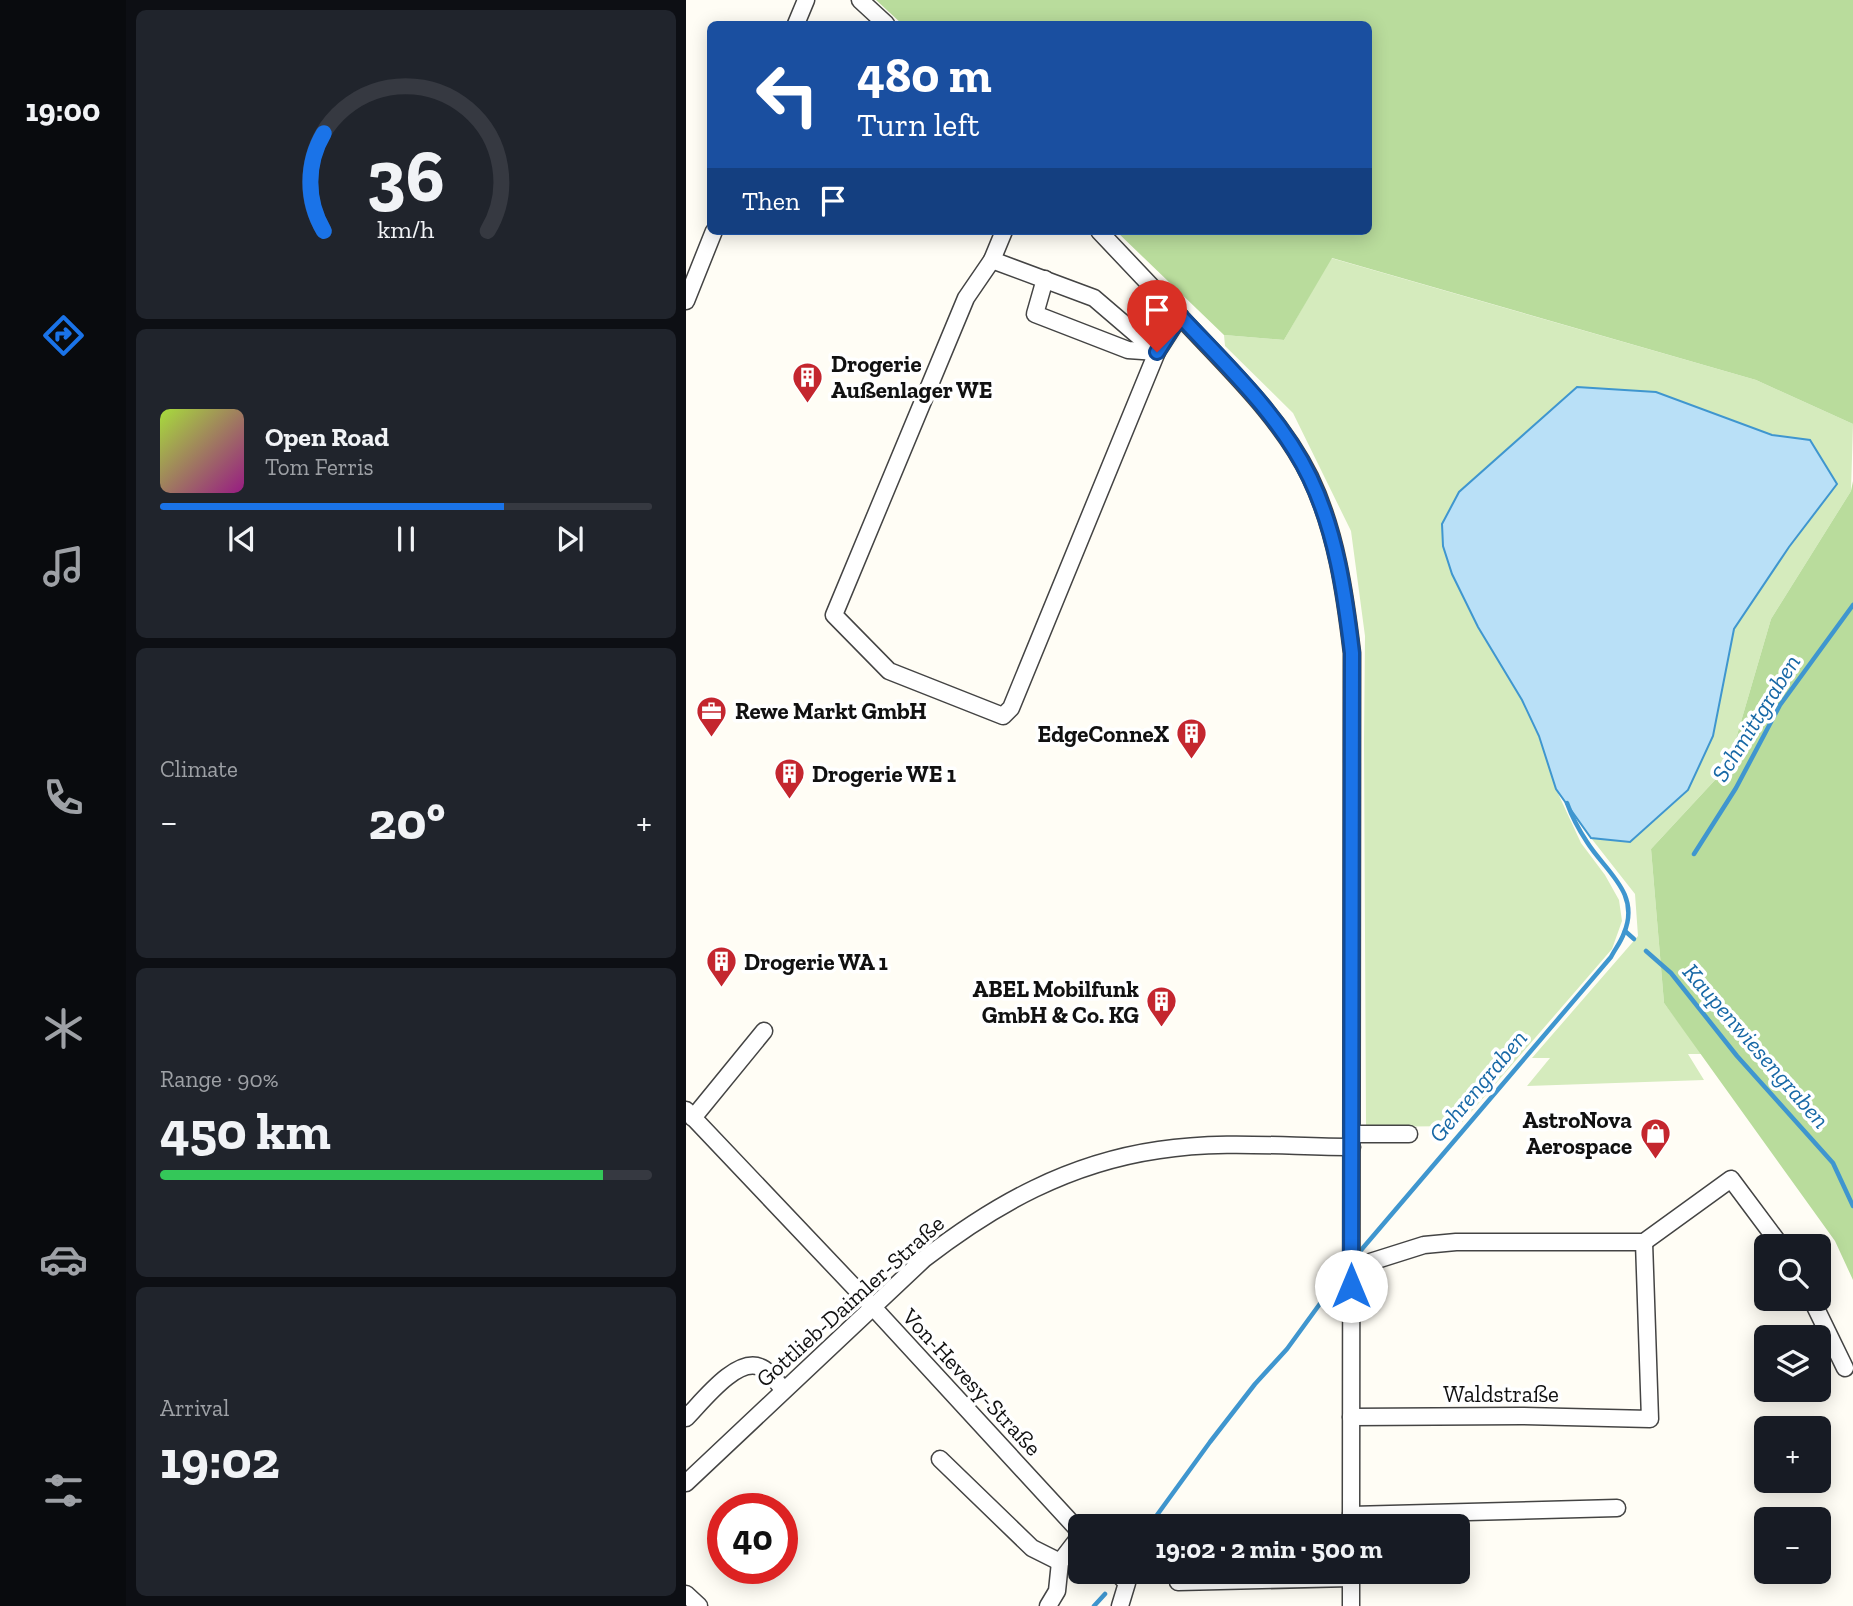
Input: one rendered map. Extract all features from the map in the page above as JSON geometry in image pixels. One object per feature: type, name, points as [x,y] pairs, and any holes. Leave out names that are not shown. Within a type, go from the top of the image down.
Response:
[{"type":"street","points":[[797,21],[806,0]]},
{"type":"street","points":[[860,0],[883,21]]},
{"type":"street","points":[[686,301],[712,235]]},
{"type":"street","points":[[1002,235],[992,260],[966,298],[834,615],[889,671],[1003,716],[1011,708],[1157,352],[1180,316]]},
{"type":"street","points":[[1103,235],[1249,389],[1281,431],[1310,477],[1327,522],[1339,570],[1352,653],[1351,1514]]},
{"type":"street","points":[[992,260],[1094,298],[1157,352]]},
{"type":"street","points":[[1045,279],[1035,314],[1128,350],[1157,352]]},
{"type":"street","points":[[689,1114],[764,1031]]},
{"type":"street","name":"Von-Hevesy-Straße","points":[[689,1114],[872,1306],[1068,1521]]},
{"type":"street","name":"Gottlieb-Daimler-Straße","points":[[686,1483],[924,1259],[967,1226],[1043,1184],[1083,1168],[1161,1150],[1352,1141],[1409,1134]]},
{"type":"street","points":[[1353,1264],[1391,1257],[1424,1245],[1456,1242],[1644,1242],[1731,1179],[1772,1234]]},
{"type":"street","name":"Waldstraße","points":[[1351,1416],[1650,1419],[1644,1242]]},
{"type":"street","points":[[1817,1311],[1844,1368]]},
{"type":"street","points":[[686,1418],[737,1369],[749,1364],[763,1367],[784,1390]]},
{"type":"street","points":[[940,1459],[1032,1548],[1060,1562]]},
{"type":"street","points":[[1470,1515],[1617,1508]]},
{"type":"street","points":[[1048,1606],[1057,1591],[1060,1562],[1068,1551]]},
{"type":"street","points":[[1120,1606],[1121,1584]]},
{"type":"street","points":[[1351,1584],[1351,1606]]},
{"type":"street","points":[[686,1594],[699,1606]]},
{"type":"green space","points":[[876,0],[1853,0],[1853,424],[1756,380],[1332,258],[1284,340],[1224,335],[1120,235],[1372,235],[1372,21],[899,21]]},
{"type":"green space","points":[[1331,258],[1756,380],[1853,424],[1851,491],[1771,619],[1728,766],[1651,849],[1664,1003],[1702,1054],[1688,1054],[1704,1080],[1527,1086],[1550,1058],[1532,1058],[1638,936],[1635,894],[1591,838],[1630,842],[1713,736],[1734,629],[1789,547],[1837,484],[1810,440],[1772,435],[1656,392],[1478,627],[1522,700],[1539,736],[1556,789],[1581,843],[1605,875],[1619,900],[1622,921],[1612,949],[1459,1126],[1366,1127],[1365,636],[1351,531],[1293,413],[1225,346],[1224,335],[1284,340]]},
{"type":"green space","points":[[1853,481],[1853,1280],[1831,1234],[1664,1003],[1651,849],[1728,766],[1771,619],[1851,491]]},
{"type":"water","points":[[1577,387],[1656,392],[1772,435],[1810,440],[1837,484],[1789,547],[1734,629],[1713,736],[1688,790],[1630,842],[1591,838],[1556,789],[1539,736],[1522,700],[1478,627],[1452,574],[1443,546],[1442,524],[1459,492]]},
{"type":"waterway","name":"Schmittgraben","points":[[1694,854],[1736,788],[1780,705],[1853,605]]},
{"type":"waterway","name":"Gehrengraben","points":[[1356,1256],[1611,957],[1623,936],[1628,919],[1625,894],[1594,853],[1567,803]]},
{"type":"waterway","name":"Kaupenwiesengraben","points":[[1625,931],[1634,939]]},
{"type":"waterway","name":"Kaupenwiesengraben","points":[[1646,951],[1671,973],[1737,1056],[1833,1163],[1853,1206]]},
{"type":"waterway","name":"Gehrengraben","points":[[1158,1514],[1255,1384],[1287,1349],[1346,1268]]},
{"type":"waterway","name":"Gehrengraben","points":[[1094,1606],[1105,1594]]},
{"type":"place","name":"Drogerie Außenlager WE","points":[[808,404]]},
{"type":"place","name":"Rewe Markt GmbH","points":[[712,738]]},
{"type":"place","name":"EdgeConneX","points":[[1192,761]]},
{"type":"place","name":"Drogerie WE 1","points":[[789,801]]},
{"type":"place","name":"Drogerie WA 1","points":[[721,989]]},
{"type":"place","name":"ABEL Mobilfunk GmbH & Co. KG","points":[[1162,1029]]},
{"type":"place","name":"AstroNova Aerospace","points":[[1655,1160]]},
{"type":"route","points":[[1157,352],[1180,316],[1249,389],[1281,431],[1310,477],[1327,522],[1339,570],[1352,653],[1351,1286]]}]
